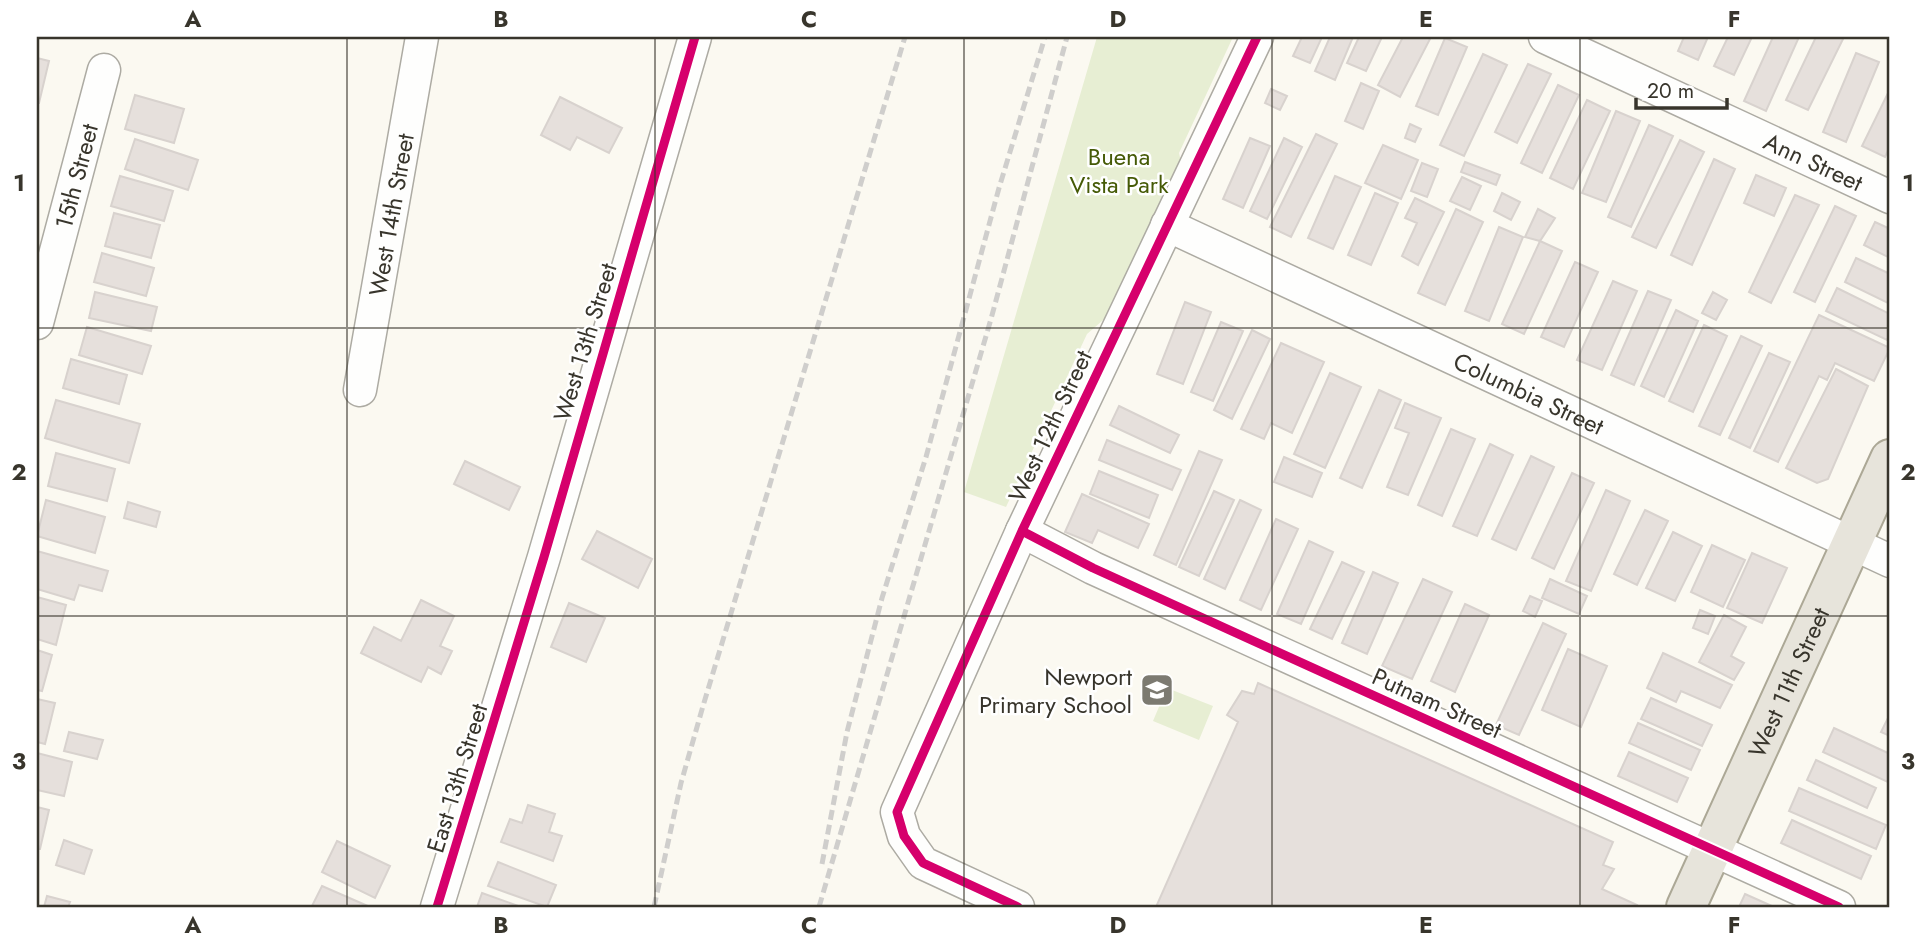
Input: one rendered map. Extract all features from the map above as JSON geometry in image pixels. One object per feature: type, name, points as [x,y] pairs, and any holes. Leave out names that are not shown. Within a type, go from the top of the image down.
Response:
[{"type":"main road","name":"West 11th Street","points":[[1686,907],[1890,459]]},
{"type":"street","name":"West 14th Street","points":[[359,390],[422,37]]},
{"type":"street","name":"West 13th Street","points":[[513,660],[695,37]]},
{"type":"street","name":"West 12th Street","points":[[1018,907],[923,863],[904,836],[897,812],[1021,531],[1257,37]]},
{"type":"street","name":"Ann Street","points":[[1545,37],[1890,197]]},
{"type":"street","name":"15th Street","points":[[37,323],[104,70]]},
{"type":"street","name":"Columbia Street","points":[[1167,225],[1890,561]]},
{"type":"street","name":"Putnam Street","points":[[1021,531],[1093,568],[1839,907]]},
{"type":"street","name":"East 13th Street","points":[[437,907],[513,660]]},
{"type":"green space","name":"Buena Vista Park","points":[[1097,37],[1233,37],[1179,153],[1183,171],[1109,315],[1087,334],[1006,507],[964,492]]},
{"type":"green space","points":[[1167,688],[1213,706],[1199,740],[1153,721]]},
{"type":"building","points":[[1302,37],[1322,37],[1310,63],[1293,56]]},
{"type":"building","points":[[1330,37],[1353,37],[1335,80],[1315,71]]},
{"type":"building","points":[[1359,37],[1382,37],[1366,71],[1347,63]]},
{"type":"building","points":[[1403,37],[1431,37],[1400,97],[1378,85]]},
{"type":"building","points":[[1684,37],[1708,37],[1698,60],[1678,51]]},
{"type":"building","points":[[1728,37],[1752,37],[1734,75],[1714,66]]},
{"type":"building","points":[[1773,37],[1799,37],[1766,111],[1744,101]]},
{"type":"building","points":[[1816,37],[1844,37],[1808,110],[1786,100]]},
{"type":"building","points":[[1445,38],[1467,47],[1438,115],[1416,106]]},
{"type":"building","points":[[1856,53],[1879,62],[1846,142],[1823,132]]},
{"type":"building","points":[[1483,54],[1507,65],[1464,156],[1440,145]]},
{"type":"building","points":[[37,58],[49,61],[39,103],[37,103]]},
{"type":"building","points":[[1528,64],[1551,74],[1517,143],[1495,132]]},
{"type":"building","points":[[1361,83],[1379,91],[1363,129],[1345,121]]},
{"type":"building","points":[[1558,85],[1579,95],[1542,173],[1521,163]]},
{"type":"building","points":[[1271,89],[1287,96],[1280,110],[1265,103]]},
{"type":"building","points":[[1890,89],[1890,146],[1885,157],[1862,146]]},
{"type":"building","points":[[135,95],[184,109],[174,143],[125,129]]},
{"type":"building","points":[[560,97],[622,128],[609,153],[577,137],[570,150],[541,135]]},
{"type":"building","points":[[1587,100],[1610,111],[1573,189],[1550,178]]},
{"type":"building","points":[[1616,111],[1640,121],[1606,202],[1582,193]]},
{"type":"building","points":[[1410,124],[1421,129],[1415,142],[1405,138]]},
{"type":"building","points":[[1649,125],[1673,136],[1631,227],[1608,217]]},
{"type":"building","points":[[1316,134],[1337,144],[1291,237],[1270,227]]},
{"type":"building","points":[[1250,138],[1270,146],[1243,208],[1223,199]]},
{"type":"building","points":[[1284,138],[1302,147],[1267,219],[1250,211]]},
{"type":"building","points":[[135,139],[198,160],[188,190],[125,169]]},
{"type":"building","points":[[1680,140],[1704,152],[1656,248],[1632,237]]},
{"type":"building","points":[[1383,145],[1418,160],[1401,199],[1365,183]]},
{"type":"building","points":[[1714,159],[1735,169],[1692,265],[1671,255]]},
{"type":"building","points":[[1465,162],[1500,175],[1496,185],[1461,172]]},
{"type":"building","points":[[1422,163],[1438,169],[1427,197],[1411,191]]},
{"type":"building","points":[[1756,175],[1786,188],[1774,216],[1744,203]]},
{"type":"building","points":[[120,176],[173,191],[164,221],[111,206]]},
{"type":"building","points":[[1335,176],[1361,187],[1333,249],[1308,238]]},
{"type":"building","points":[[1462,177],[1481,186],[1470,210],[1450,201]]},
{"type":"building","points":[[1375,193],[1398,203],[1371,265],[1348,255]]},
{"type":"building","points":[[1502,193],[1520,202],[1511,220],[1494,211]]},
{"type":"building","points":[[1795,195],[1819,205],[1771,303],[1749,292]]},
{"type":"building","points":[[1415,198],[1444,212],[1418,265],[1402,256],[1417,223],[1405,218]]},
{"type":"building","points":[[1835,206],[1856,216],[1815,302],[1794,292]]},
{"type":"building","points":[[1456,209],[1483,222],[1445,305],[1418,293]]},
{"type":"building","points":[[1538,209],[1555,218],[1540,241],[1525,237]]},
{"type":"building","points":[[114,213],[160,225],[151,258],[105,246]]},
{"type":"building","points":[[1875,222],[1890,229],[1890,258],[1864,245]]},
{"type":"building","points":[[1499,227],[1523,237],[1489,321],[1465,311]]},
{"type":"building","points":[[1540,241],[1562,251],[1524,334],[1502,324]]},
{"type":"building","points":[[102,253],[154,268],[146,296],[94,282]]},
{"type":"building","points":[[1856,258],[1890,274],[1890,304],[1845,282]]},
{"type":"building","points":[[1575,262],[1598,272],[1564,347],[1541,337]]},
{"type":"building","points":[[1613,281],[1637,291],[1602,370],[1577,360]]},
{"type":"building","points":[[1837,288],[1890,314],[1890,333],[1887,340],[1826,311]]},
{"type":"building","points":[[1648,291],[1671,300],[1634,385],[1611,375]]},
{"type":"building","points":[[95,292],[157,307],[151,331],[89,318]]},
{"type":"building","points":[[1713,292],[1727,300],[1716,320],[1702,313]]},
{"type":"building","points":[[1185,302],[1211,312],[1183,384],[1157,374]]},
{"type":"building","points":[[1676,310],[1698,321],[1664,397],[1641,386]]},
{"type":"building","points":[[1819,315],[1890,348],[1874,381],[1835,363],[1827,380],[1819,376],[1778,462],[1754,451]]},
{"type":"building","points":[[1221,322],[1243,331],[1213,401],[1191,392]]},
{"type":"building","points":[[1704,325],[1727,336],[1693,412],[1669,401]]},
{"type":"building","points":[[87,327],[151,346],[142,374],[79,355]]},
{"type":"building","points":[[1252,330],[1270,339],[1232,419],[1214,410]]},
{"type":"building","points":[[1741,336],[1762,346],[1720,435],[1699,426]]},
{"type":"building","points":[[1281,343],[1324,362],[1292,433],[1271,423],[1264,439],[1241,429]]},
{"type":"building","points":[[1769,353],[1790,362],[1750,448],[1729,438]]},
{"type":"building","points":[[71,359],[127,375],[119,404],[63,388]]},
{"type":"building","points":[[1836,369],[1868,386],[1828,479],[1817,483],[1786,468]]},
{"type":"building","points":[[1330,373],[1361,387],[1325,468],[1294,454]]},
{"type":"building","points":[[1379,390],[1401,400],[1362,488],[1340,478]]},
{"type":"building","points":[[56,400],[140,424],[129,463],[45,438]]},
{"type":"building","points":[[1405,403],[1441,418],[1408,495],[1387,487],[1409,433],[1395,428]]},
{"type":"building","points":[[1119,406],[1179,435],[1170,453],[1110,425]]},
{"type":"building","points":[[1451,429],[1475,439],[1442,516],[1418,505]]},
{"type":"building","points":[[1107,440],[1181,470],[1172,490],[1099,460]]},
{"type":"building","points":[[1490,444],[1513,455],[1477,536],[1453,526]]},
{"type":"building","points":[[1199,451],[1222,460],[1176,565],[1154,555]]},
{"type":"building","points":[[56,453],[115,469],[107,501],[48,486]]},
{"type":"building","points":[[1531,456],[1554,467],[1516,550],[1492,539]]},
{"type":"building","points":[[1284,457],[1322,473],[1312,497],[1274,482]]},
{"type":"building","points":[[465,461],[520,487],[509,510],[454,484]]},
{"type":"building","points":[[1099,471],[1158,495],[1149,518],[1090,494]]},
{"type":"building","points":[[1572,473],[1594,483],[1554,569],[1532,558]]},
{"type":"building","points":[[1606,490],[1630,501],[1591,591],[1566,581]]},
{"type":"building","points":[[1214,491],[1234,500],[1199,576],[1179,567]]},
{"type":"building","points":[[1082,494],[1149,524],[1138,548],[1098,530],[1092,543],[1065,532]]},
{"type":"building","points":[[46,500],[105,517],[95,553],[37,536]]},
{"type":"building","points":[[1240,500],[1261,510],[1225,589],[1204,579]]},
{"type":"building","points":[[128,502],[160,512],[156,527],[124,518]]},
{"type":"building","points":[[1645,510],[1668,521],[1637,585],[1614,574]]},
{"type":"building","points":[[1276,519],[1298,529],[1261,610],[1240,600]]},
{"type":"building","points":[[597,531],[652,559],[638,588],[582,559]]},
{"type":"building","points":[[1673,532],[1702,546],[1675,601],[1646,588]]},
{"type":"building","points":[[1309,541],[1333,552],[1301,624],[1277,614]]},
{"type":"building","points":[[1712,545],[1745,560],[1723,607],[1691,592]]},
{"type":"building","points":[[37,551],[108,571],[102,591],[79,585],[74,600],[37,589]]},
{"type":"building","points":[[1752,553],[1787,568],[1762,623],[1727,608]]},
{"type":"building","points":[[1342,562],[1364,572],[1332,639],[1310,629]]},
{"type":"building","points":[[1373,572],[1398,583],[1367,654],[1342,643]]},
{"type":"building","points":[[1423,579],[1452,592],[1412,679],[1382,666]]},
{"type":"building","points":[[1550,579],[1587,596],[1579,614],[1542,598]]},
{"type":"building","points":[[1530,596],[1542,601],[1535,617],[1523,611]]},
{"type":"building","points":[[37,597],[66,605],[56,645],[37,639]]},
{"type":"building","points":[[421,600],[454,616],[440,646],[452,651],[441,674],[428,667],[421,682],[361,653],[374,627],[401,641]]},
{"type":"building","points":[[569,603],[605,618],[586,662],[551,647]]},
{"type":"building","points":[[1465,604],[1489,615],[1455,692],[1431,681]]},
{"type":"building","points":[[1700,610],[1715,616],[1708,634],[1693,628]]},
{"type":"building","points":[[1724,615],[1746,627],[1731,656],[1744,663],[1734,680],[1699,662]]},
{"type":"building","points":[[1543,623],[1566,634],[1519,735],[1496,725]]},
{"type":"building","points":[[1568,649],[1607,666],[1581,727],[1542,710]]},
{"type":"building","points":[[37,650],[52,655],[42,691],[37,690]]},
{"type":"building","points":[[1663,653],[1732,685],[1720,708],[1681,691],[1676,702],[1647,688]]},
{"type":"building","points":[[1258,683],[1613,842],[1603,865],[1614,869],[1602,889],[1637,905],[1636,907],[1156,907],[1238,722],[1227,715],[1242,691],[1254,694]]},
{"type":"building","points":[[1651,698],[1712,725],[1702,746],[1641,719]]},
{"type":"building","points":[[37,699],[55,703],[45,744],[37,742]]},
{"type":"building","points":[[1890,714],[1890,736],[1881,732]]},
{"type":"building","points":[[1638,723],[1700,750],[1691,770],[1629,743]]},
{"type":"building","points":[[1834,728],[1890,754],[1890,783],[1823,752]]},
{"type":"building","points":[[69,732],[103,740],[97,759],[64,751]]},
{"type":"building","points":[[1629,752],[1688,778],[1677,802],[1618,776]]},
{"type":"building","points":[[37,753],[72,762],[64,796],[37,790]]},
{"type":"building","points":[[1816,760],[1876,788],[1867,808],[1807,780]]},
{"type":"building","points":[[1799,788],[1886,825],[1876,849],[1789,811]]},
{"type":"building","points":[[528,805],[555,814],[549,832],[562,836],[553,861],[501,842],[510,819],[522,823]]},
{"type":"building","points":[[37,807],[49,810],[40,849],[37,849]]},
{"type":"building","points":[[1792,820],[1871,856],[1861,879],[1781,843]]},
{"type":"building","points":[[64,840],[92,850],[84,874],[56,865]]},
{"type":"building","points":[[337,841],[390,866],[375,898],[322,872]]},
{"type":"building","points":[[498,862],[556,885],[547,907],[488,886]]},
{"type":"building","points":[[322,886],[370,907],[312,906]]},
{"type":"building","points":[[482,893],[521,907],[477,907]]},
{"type":"building","points":[[1745,894],[1774,907],[1739,907]]},
{"type":"building","points":[[47,896],[70,902],[68,907],[44,907]]},
{"type":"railway","points":[[654,907],[681,783],[703,706],[905,37]]},
{"type":"railway","points":[[822,864],[847,732],[882,598],[926,457],[999,188],[1045,37]]},
{"type":"railway","points":[[819,907],[991,319],[1067,37]]},
{"type":"cycle path","points":[[437,907],[544,557],[695,37]]},
{"type":"cycle path","points":[[1018,907],[923,863],[904,836],[897,812],[1022,531],[1257,37]]},
{"type":"cycle path","points":[[1022,531],[1093,568],[1839,907]]},
{"type":"place","name":"Newport Primary School","points":[[1157,690]]}]
